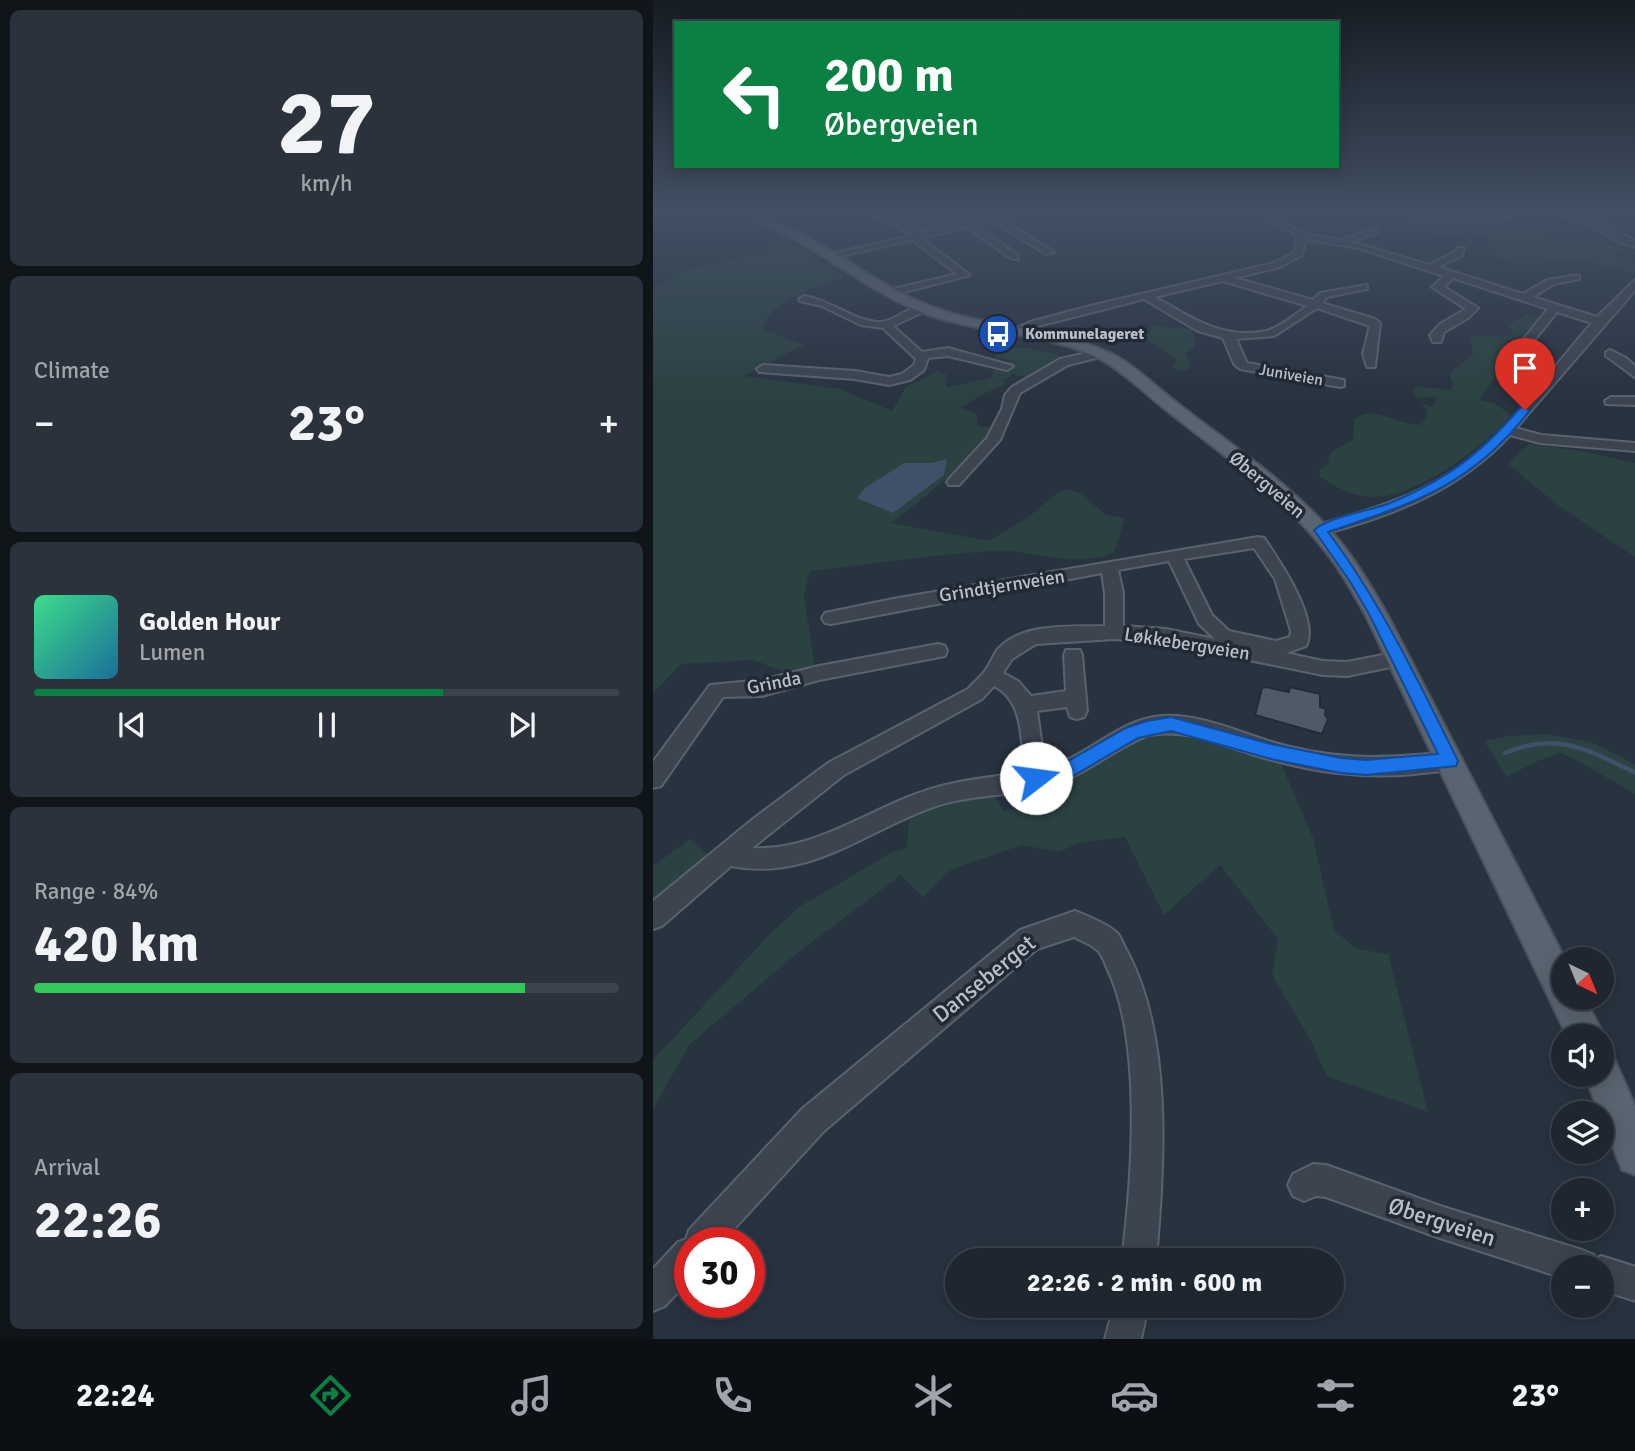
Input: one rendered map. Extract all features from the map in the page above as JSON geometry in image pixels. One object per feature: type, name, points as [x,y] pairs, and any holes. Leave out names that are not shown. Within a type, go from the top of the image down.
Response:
[{"type":"main road","name":"Øbergveien","points":[[856,272],[889,293],[923,308],[1100,354],[1122,366],[1320,530],[1357,580],[1551,966]]},
{"type":"main road","points":[[1607,1087],[1635,1156]]},
{"type":"street","points":[[889,293],[963,277],[965,275],[962,272]]},
{"type":"street","points":[[1013,333],[1034,324],[1245,272]]},
{"type":"street","points":[[1443,272],[1598,321]]},
{"type":"street","points":[[1437,340],[1436,335],[1441,328],[1467,315],[1473,308],[1437,287],[1451,275]]},
{"type":"street","points":[[1524,298],[1551,282],[1575,277]]},
{"type":"street","points":[[1224,278],[1375,323],[1369,354],[1371,364]]},
{"type":"street","points":[[1320,530],[1394,506],[1454,477],[1478,459],[1508,430],[1598,321],[1635,282]]},
{"type":"street","points":[[1146,296],[1202,329],[1226,337],[1270,334],[1324,295],[1363,286]]},
{"type":"street","points":[[804,299],[818,300],[870,324],[887,325],[923,308]]},
{"type":"street","points":[[1523,347],[1554,307]]},
{"type":"street","points":[[763,369],[855,375],[889,381],[906,377],[917,371],[922,363],[919,356],[889,330],[887,325]]},
{"type":"street","name":"Juniveien","points":[[1226,337],[1232,341],[1238,362],[1244,366],[1340,383]]},
{"type":"street","points":[[919,356],[948,352],[1007,366]]},
{"type":"street","points":[[954,482],[993,440],[1016,390],[1064,362],[1100,354]]},
{"type":"street","points":[[1610,354],[1623,361],[1635,375]]},
{"type":"street","points":[[1611,401],[1635,401]]},
{"type":"street","points":[[1508,430],[1540,439],[1635,447]]},
{"type":"street","name":"Grindtjernveien","points":[[831,618],[914,601],[1174,555],[1258,542],[1283,578],[1300,631],[1299,641],[1276,648],[1223,636],[1205,619],[1174,555]]},
{"type":"street","points":[[1109,567],[1114,593],[1114,632]]},
{"type":"street","name":"Løkkebergveien","points":[[653,917],[801,794],[836,769],[899,733],[965,701],[992,676],[1005,654],[1032,638],[1056,634],[1114,632],[1193,641],[1323,668],[1347,669],[1398,659]]},
{"type":"street","name":"Grinda","points":[[653,779],[717,690],[762,688],[819,673],[938,651]]},
{"type":"street","points":[[1026,704],[1076,704],[1073,655]]},
{"type":"street","points":[[992,676],[1011,686],[1026,704],[1036,778]]},
{"type":"street","points":[[728,855],[746,860],[804,852],[828,845],[923,800],[1067,770],[1147,727],[1171,724],[1271,751],[1341,766],[1366,767],[1450,761]]},
{"type":"street","name":"Danseberget","points":[[714,1227],[813,1120],[1029,939],[1048,929],[1067,925],[1088,928],[1107,941],[1122,964],[1136,1010],[1147,1124],[1148,1169],[1140,1248]]},
{"type":"street","name":"Øbergveien","points":[[1304,1185],[1313,1180],[1326,1181],[1440,1222],[1551,1257]]},
{"type":"street","points":[[653,1294],[674,1271]]},
{"type":"street","points":[[1614,1277],[1635,1284]]},
{"type":"street","points":[[1123,1339],[1128,1318]]},
{"type":"green space","points":[[838,272],[845,277],[785,301],[768,318],[763,329],[804,345],[743,376],[841,389],[892,411],[906,387],[938,371],[947,375],[946,387],[991,378],[995,362],[1015,361],[995,357],[996,351],[1005,348],[1023,348],[1069,358],[1029,378],[1013,374],[1003,380],[1005,385],[985,393],[961,408],[976,414],[978,426],[993,427],[984,445],[891,523],[989,541],[1066,489],[1080,493],[1106,515],[1125,518],[1114,553],[1068,559],[992,551],[810,571],[804,596],[815,668],[788,674],[754,660],[681,664],[653,693],[653,287],[665,283],[676,273]],"holes":[[[904,463],[932,463],[935,483],[914,496],[893,471]]]},
{"type":"green space","points":[[1528,314],[1540,318],[1529,334],[1505,342],[1509,354],[1480,400],[1494,403],[1511,415],[1468,455],[1410,489],[1392,495],[1360,496],[1320,477],[1319,470],[1327,465],[1330,453],[1353,440],[1354,420],[1368,413],[1419,425],[1425,421],[1428,412],[1421,403],[1432,407],[1437,397],[1416,398],[1413,390],[1418,386],[1450,390],[1453,385],[1449,374],[1473,354],[1470,336],[1508,335],[1514,332],[1508,325]]},
{"type":"green space","points":[[1153,326],[1191,329],[1196,341],[1193,349],[1185,353],[1191,363],[1190,369],[1180,372],[1172,367],[1177,360],[1145,338]]},
{"type":"green space","points":[[1529,444],[1582,451],[1635,463],[1635,557],[1556,504],[1508,464]]},
{"type":"green space","points":[[1164,733],[1228,746],[1280,761],[1313,838],[1334,930],[1357,949],[1388,954],[1428,1112],[1327,1076],[1310,1039],[1272,975],[1278,939],[1220,865],[1164,915],[1125,837],[1079,843],[1059,852],[1022,845],[952,869],[923,897],[901,875],[801,950],[690,1044],[653,1109],[653,1060],[769,935],[799,907],[893,852],[907,848],[909,817],[956,796],[992,792],[1004,812],[1024,805],[1036,785],[1070,776],[1135,741]]},
{"type":"green space","points":[[1547,734],[1591,742],[1635,764],[1635,794],[1560,753],[1535,762],[1507,777],[1484,741],[1507,736]]},
{"type":"green space","points":[[690,839],[708,855],[653,900],[653,866]]},
{"type":"water","points":[[947,459],[944,475],[893,513],[857,498],[865,488],[904,463],[932,463]]},
{"type":"building","points":[[1290,687],[1320,694],[1320,707],[1326,709],[1325,715],[1328,719],[1322,734],[1255,715],[1262,688],[1289,692]]},
{"type":"waterway","points":[[1505,753],[1541,744],[1572,746],[1636,773]]},
{"type":"place","name":"Kommunelageret","points":[[998,334]]},
{"type":"route","points":[[1036,778],[1067,770],[1132,733],[1147,727],[1171,724],[1271,751],[1341,766],[1366,767],[1450,761],[1357,580],[1320,530],[1394,506],[1454,477],[1494,445],[1525,410]]}]
